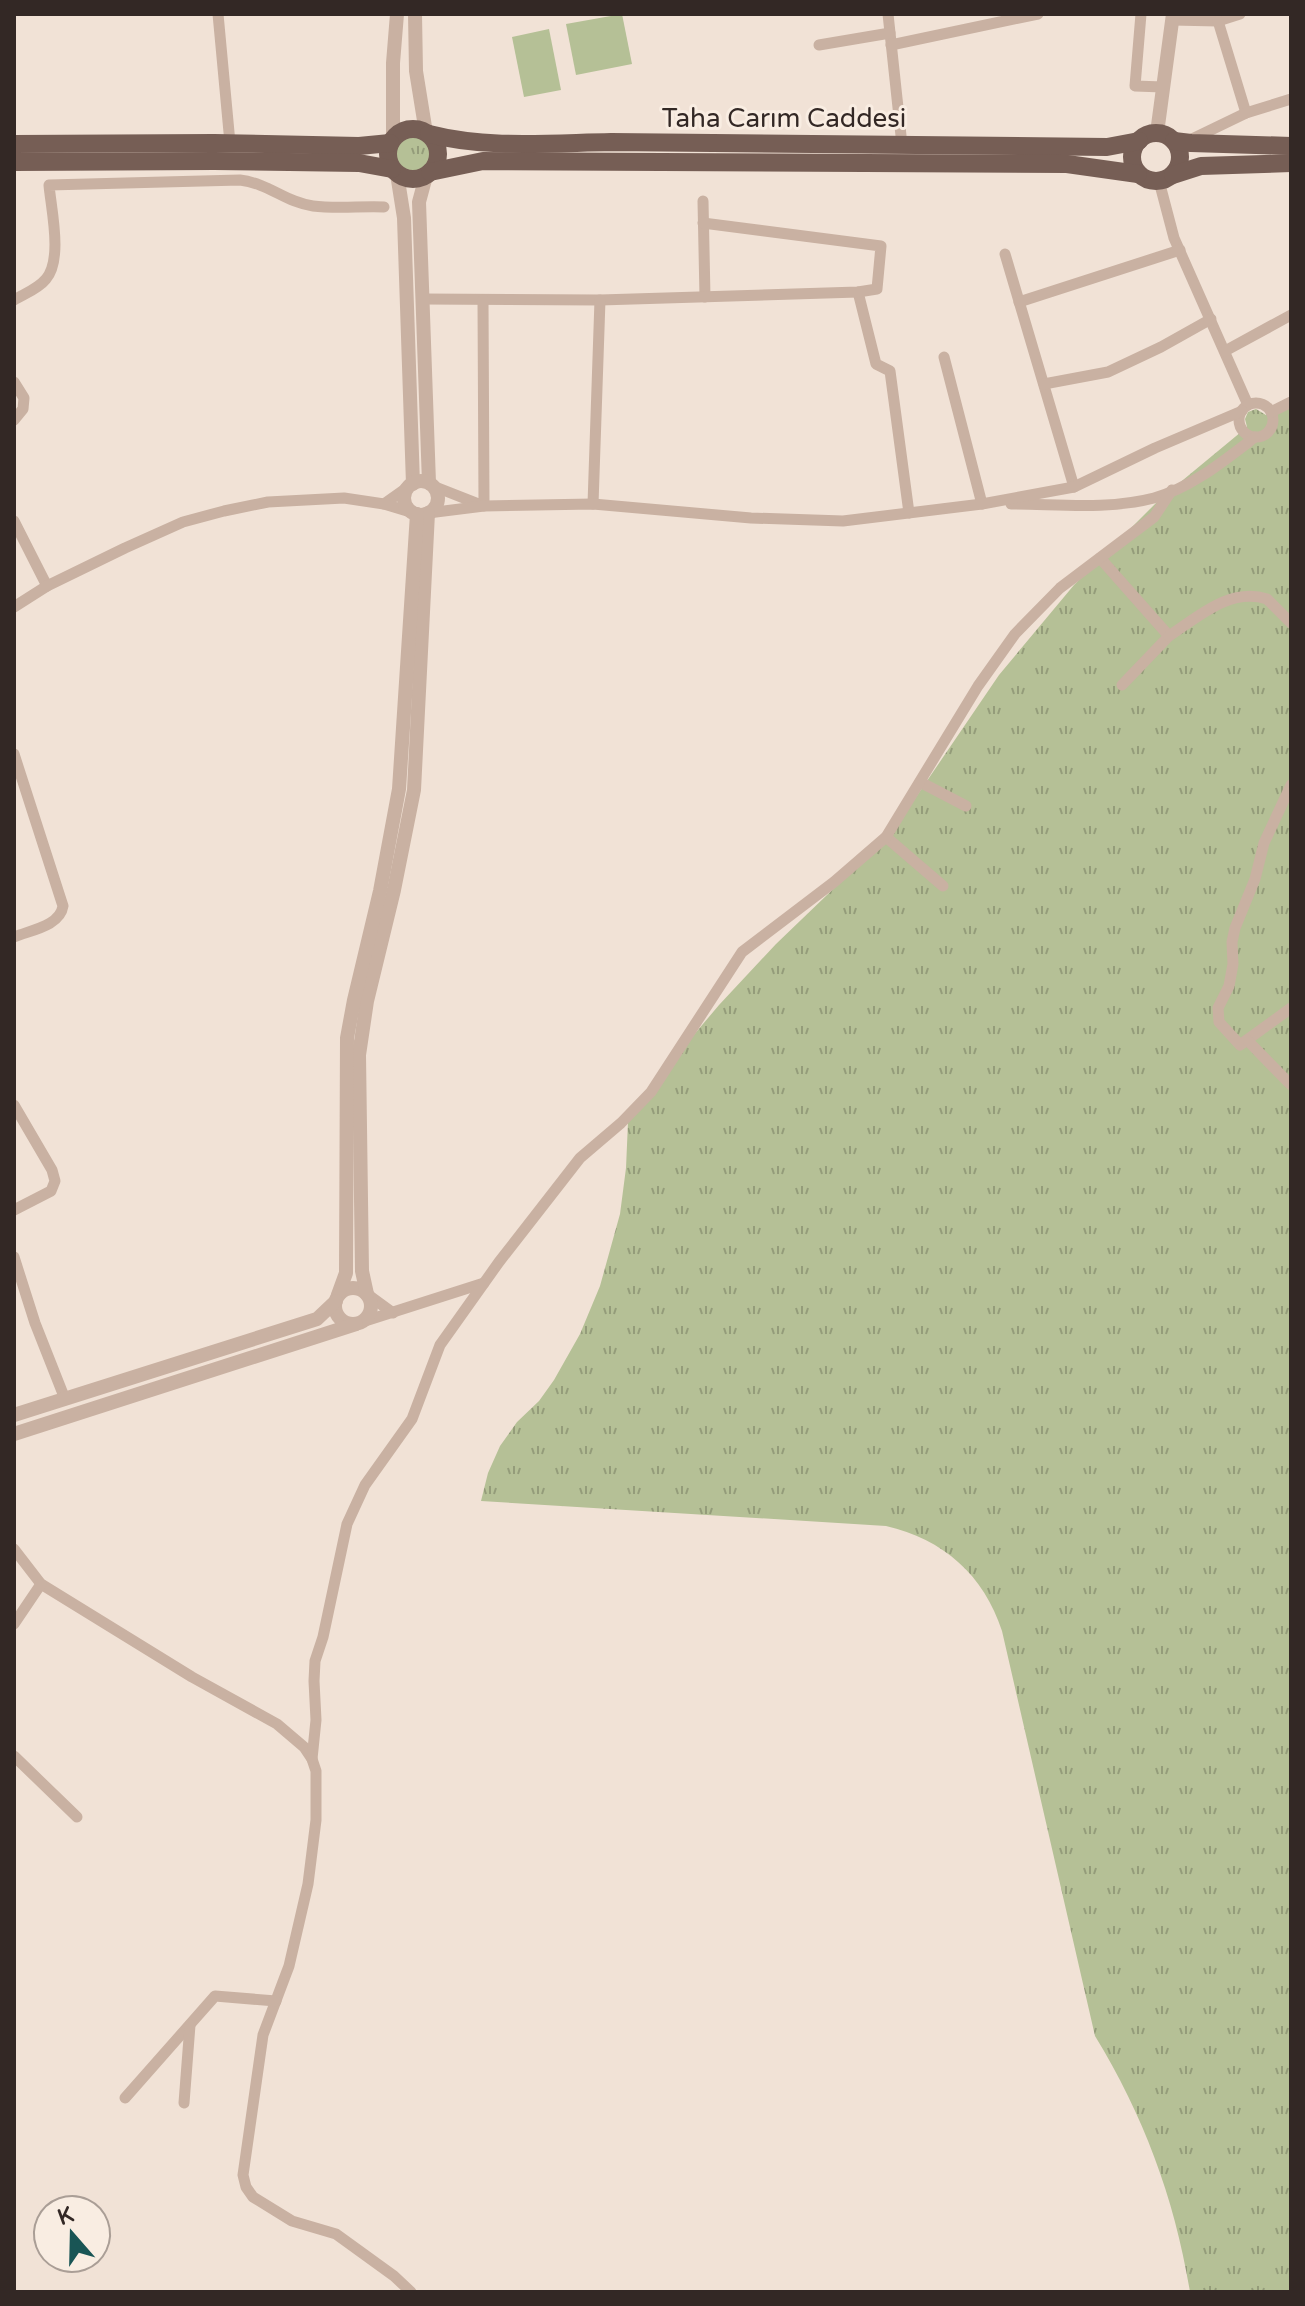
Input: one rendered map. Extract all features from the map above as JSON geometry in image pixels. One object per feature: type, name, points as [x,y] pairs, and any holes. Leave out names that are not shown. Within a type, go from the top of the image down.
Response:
[{"type":"main road","points":[[14,162],[359,163],[408,179],[428,174],[437,162],[438,150],[428,134],[412,128],[400,132],[392,140],[388,158],[394,172]]},
{"type":"main road","name":"Taha Carım Caddesi","points":[[428,134],[455,141],[533,144],[626,142],[1107,147],[1139,141]]},
{"type":"main road","points":[[1291,146],[1145,136],[1139,141],[1132,157],[1138,174],[1149,181],[1201,166],[1291,163]]},
{"type":"main road","points":[[1166,178],[1180,165],[1180,152],[1172,139]]},
{"type":"main road","points":[[14,144],[359,146],[392,140]]},
{"type":"main road","name":"Taha Carım Caddesi","points":[[428,174],[483,161],[1067,164],[1138,174]]},
{"type":"street","points":[[218,14],[230,143]]},
{"type":"street","points":[[392,140],[397,14]]},
{"type":"street","points":[[415,14],[416,71],[428,134]]},
{"type":"street","points":[[888,14],[902,145]]},
{"type":"street","points":[[819,45],[891,39],[1038,14]]},
{"type":"street","points":[[1141,14],[1135,86],[1163,87]]},
{"type":"street","points":[[1240,14],[1218,21],[1173,17],[1163,87],[1172,139],[1291,99]]},
{"type":"street","points":[[1218,21],[1246,113]]},
{"type":"street","points":[[394,172],[404,218],[410,485],[404,497],[412,512],[422,514],[484,506],[593,504],[751,518],[843,521],[982,504],[1074,487],[1245,408],[1261,404],[1271,412],[1273,421],[1264,435],[1255,437],[1209,473],[1155,497],[1106,505],[982,504]]},
{"type":"street","points":[[14,607],[47,586],[183,522],[224,511],[268,502],[328,498],[384,504],[422,514],[432,510],[438,501],[431,484],[419,202],[428,174]]},
{"type":"street","points":[[1166,178],[1174,238],[1225,351],[1245,408],[1239,419],[1241,428],[1255,437]]},
{"type":"street","points":[[14,300],[42,284],[52,270],[55,255],[49,185],[240,180],[256,182],[291,200],[313,206],[384,207]]},
{"type":"street","points":[[703,201],[705,297]]},
{"type":"street","points":[[423,299],[600,300],[877,289],[881,246],[703,223]]},
{"type":"street","points":[[1019,302],[1180,250]]},
{"type":"street","points":[[1005,254],[1074,487]]},
{"type":"street","points":[[858,292],[876,364],[890,371],[909,513]]},
{"type":"street","points":[[483,300],[484,506]]},
{"type":"street","points":[[593,504],[600,300]]},
{"type":"street","points":[[1225,351],[1291,315]]},
{"type":"street","points":[[1044,384],[1108,372],[1211,319]]},
{"type":"street","points":[[944,357],[982,504]]},
{"type":"street","points":[[14,382],[24,398],[23,409],[14,420]]},
{"type":"street","points":[[1271,412],[1291,402]]},
{"type":"street","points":[[384,504],[418,481],[484,506]]},
{"type":"street","points":[[312,1759],[316,1720],[315,1661],[347,1524],[365,1485],[412,1419],[440,1345],[580,1158],[651,1092],[742,952],[812,900],[886,837],[978,686],[1015,634],[1060,588],[1154,517],[1172,490]]},
{"type":"street","points":[[422,514],[414,790],[367,1001],[359,1055],[362,1271],[372,1309],[367,1318],[359,1323],[344,1322],[336,1313],[337,1298],[346,1273],[347,1038],[399,789],[422,514]]},
{"type":"street","points":[[14,521],[47,586]]},
{"type":"street","points":[[1100,558],[1169,636]]},
{"type":"street","points":[[1122,685],[1169,636],[1223,602],[1240,597],[1267,599],[1291,623]]},
{"type":"street","points":[[14,754],[63,906],[56,921],[14,937]]},
{"type":"street","points":[[920,782],[966,806]]},
{"type":"street","points":[[1291,785],[1264,843],[1255,879],[1235,928],[1233,964],[1229,986],[1218,1008],[1219,1022],[1240,1045],[1291,1008]]},
{"type":"street","points":[[886,837],[943,886]]},
{"type":"street","points":[[1247,1040],[1291,1085]]},
{"type":"street","points":[[14,1105],[52,1170],[55,1181],[51,1191],[14,1210]]},
{"type":"street","points":[[14,1257],[35,1323],[65,1399]]},
{"type":"street","points":[[14,1434],[484,1283]]},
{"type":"street","points":[[14,1415],[317,1319],[343,1291],[353,1287],[393,1313]]},
{"type":"street","points":[[14,1549],[41,1584],[192,1677],[277,1724],[304,1747],[312,1759],[316,1771],[316,1820],[308,1884],[289,1966],[263,2035],[243,2175],[253,2197],[292,2221],[336,2234],[411,2292]]},
{"type":"street","points":[[14,1624],[41,1584]]},
{"type":"street","points":[[14,1756],[77,1817]]},
{"type":"street","points":[[125,2098],[215,1996],[276,2001]]},
{"type":"street","points":[[184,2103],[190,2025]]},
{"type":"green space","points":[[622,14],[632,64],[576,75],[566,24]]},
{"type":"green space","points":[[549,29],[561,90],[524,97],[512,37]]},
{"type":"green space","points":[[413,136],[426,141],[431,154],[426,167],[413,172],[400,167],[395,154],[400,141]]},
{"type":"green space","points":[[1291,400],[1291,2292],[1190,2292],[1176,2224],[1155,2160],[1113,2066],[1095,2036],[1002,1631],[984,1593],[959,1562],[926,1540],[886,1526],[481,1501],[488,1473],[500,1446],[554,1380],[580,1334],[600,1286],[620,1214],[628,1122],[719,1005],[776,944],[853,870],[916,797],[999,675],[1074,585],[1160,499],[1247,427],[1245,419],[1248,412],[1256,409],[1266,415]]}]
